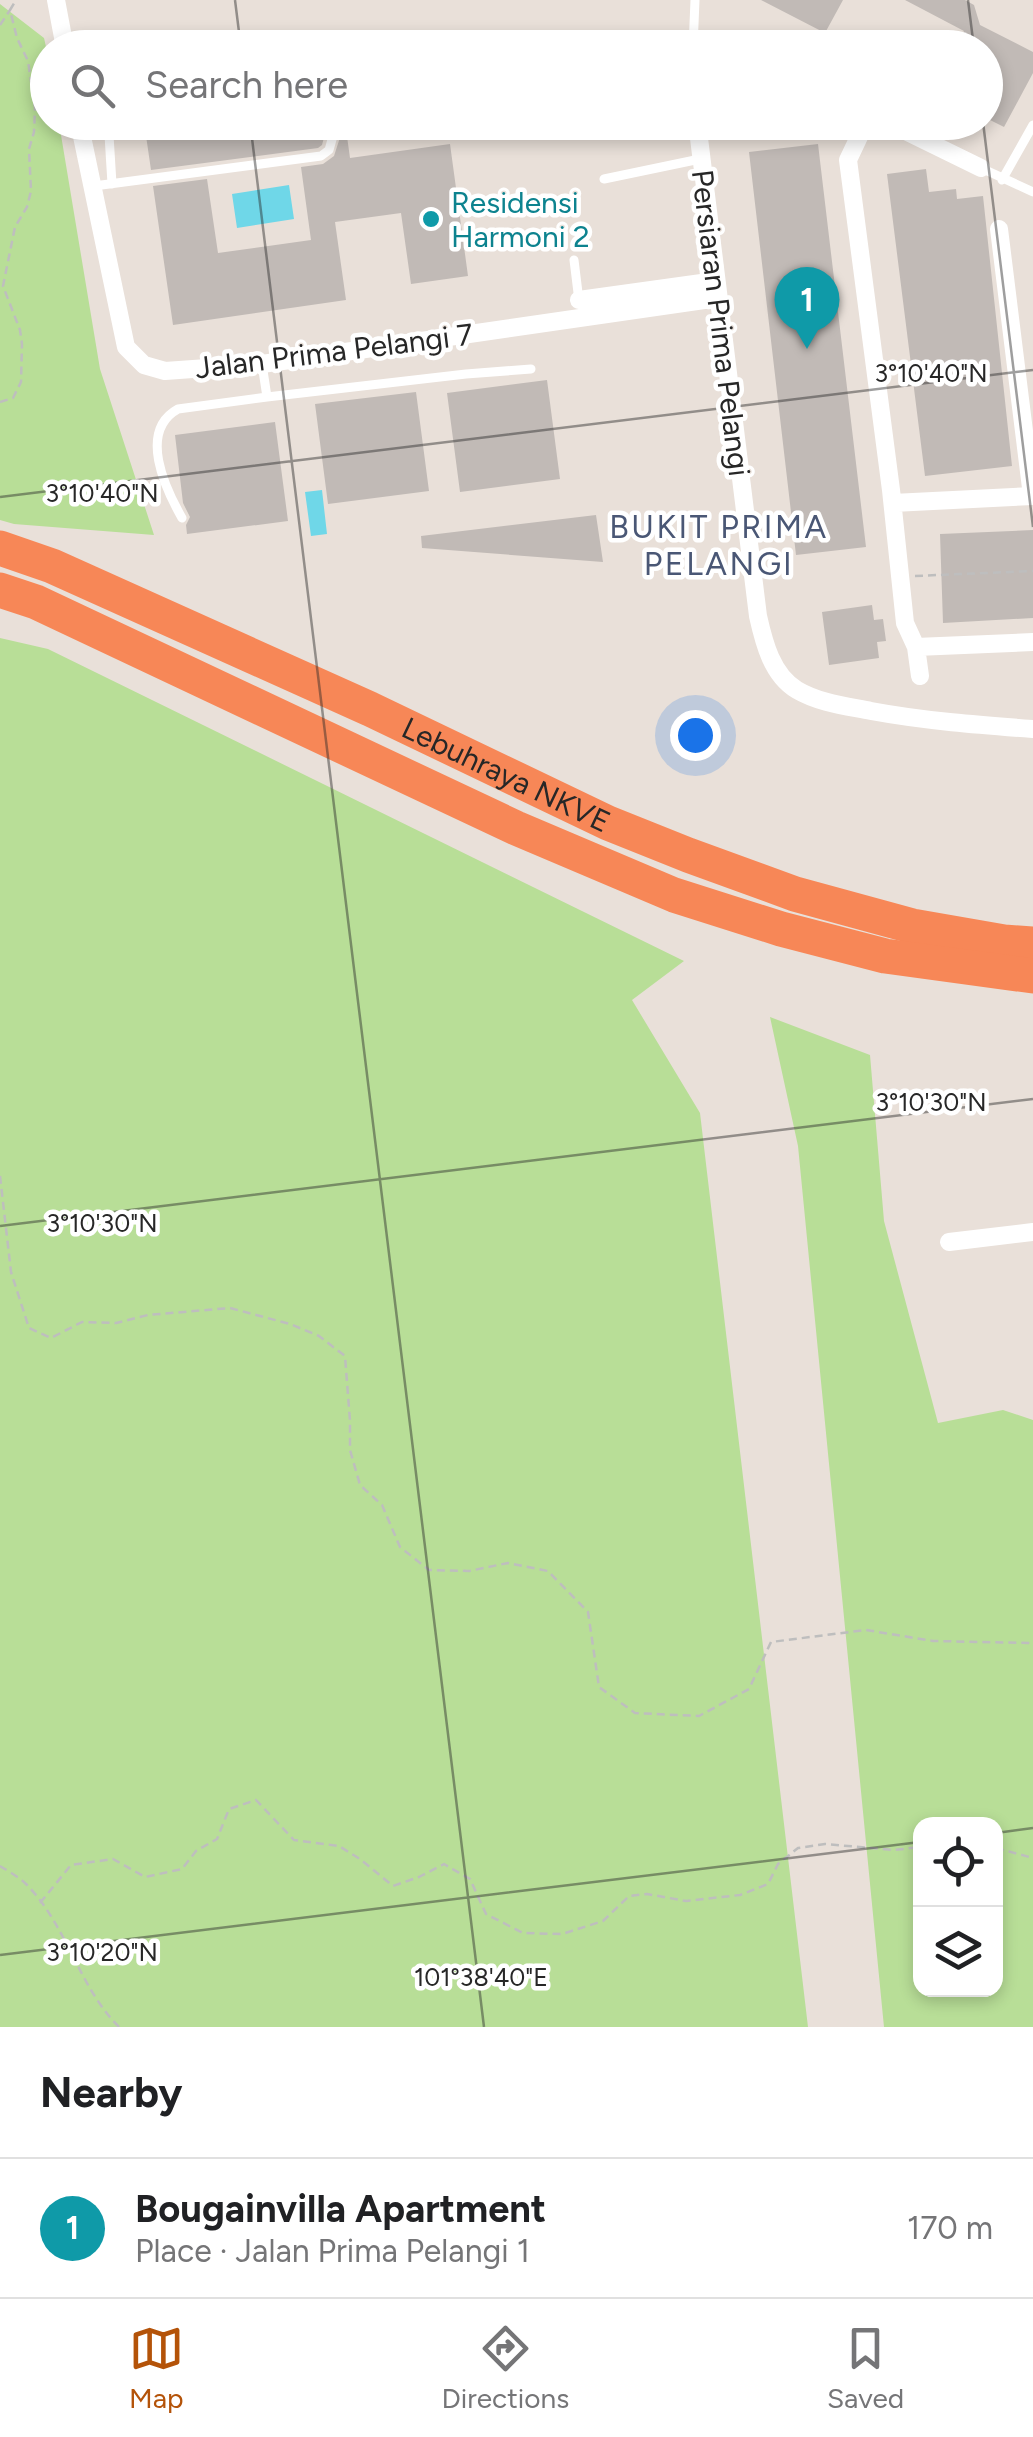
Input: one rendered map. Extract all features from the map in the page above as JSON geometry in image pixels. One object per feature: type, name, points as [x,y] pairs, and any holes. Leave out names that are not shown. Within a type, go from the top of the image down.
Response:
[{"type":"highway","name":"Lebuhraya NKVE","points":[[0,548],[52,566],[370,709],[608,823],[688,855],[795,894],[912,926],[1033,944]]},
{"type":"highway","name":"Lebuhraya NKVE","points":[[0,590],[36,602],[516,828],[674,895],[780,930],[886,956],[1033,976]]},
{"type":"street","points":[[56,0],[62,30]]},
{"type":"street","name":"Jalan Prima Pelangi 7","points":[[82,140],[126,347],[144,365],[165,371],[262,364],[580,309],[717,290]]},
{"type":"street","name":"Persiaran Prima Pelangi","points":[[699,140],[758,616],[776,669],[795,689],[831,704],[921,720],[1033,729]]},
{"type":"street","points":[[857,140],[848,160],[905,623],[916,647],[920,676]]},
{"type":"street","points":[[924,140],[981,168]]},
{"type":"street","points":[[893,503],[1033,496],[999,229]]},
{"type":"street","points":[[916,647],[1033,642]]},
{"type":"street","points":[[950,1242],[1033,1232]]},
{"type":"lane","points":[[694,30],[695,0]]},
{"type":"lane","points":[[1002,180],[1033,126]]},
{"type":"lane","points":[[109,140],[112,184]]},
{"type":"lane","points":[[91,186],[321,156],[330,150],[333,140]]},
{"type":"lane","points":[[604,179],[700,159]]},
{"type":"lane","points":[[981,168],[1033,192]]},
{"type":"lane","points":[[574,260],[580,309]]},
{"type":"lane","points":[[262,364],[267,397]]},
{"type":"lane","points":[[182,518],[167,491],[157,450],[166,416],[178,409],[531,369]]},
{"type":"path","points":[[0,25],[16,0]]},
{"type":"path","points":[[10,10],[28,61],[30,81]]},
{"type":"path","points":[[0,402],[13,398],[21,382],[20,330],[2,286],[16,227],[28,207],[31,140]]},
{"type":"path","points":[[899,576],[1033,571]]},
{"type":"path","points":[[0,1176],[11,1272],[29,1328],[51,1338],[82,1322],[116,1322],[148,1315],[230,1308],[319,1336],[345,1356],[354,1468],[360,1485],[382,1505],[400,1547],[429,1570],[468,1571],[508,1563],[548,1572],[588,1612],[598,1687],[635,1713],[699,1716],[749,1689],[771,1642],[866,1630],[933,1641],[1033,1643]]},
{"type":"path","points":[[40,1903],[71,1865],[113,1860],[145,1877],[182,1868],[196,1851],[217,1839],[229,1809],[256,1800],[294,1840],[339,1846],[393,1886],[444,1864],[470,1879],[486,1914],[523,1933],[562,1934],[603,1920],[629,1896],[647,1894],[686,1901],[740,1895],[768,1884],[778,1864],[798,1848],[825,1844],[894,1850],[913,1848]]},
{"type":"path","points":[[1003,1850],[1033,1858]]},
{"type":"path","points":[[0,1866],[25,1882],[56,1924],[101,2008],[119,2027]]},
{"type":"green space","points":[[0,4],[34,30],[30,30],[30,140],[62,140],[100,369],[154,535],[0,520]]},
{"type":"green space","points":[[0,638],[48,649],[684,961],[632,1000],[700,1113],[808,2027],[0,2027]]},
{"type":"green space","points":[[770,1017],[870,1055],[884,1221],[938,1423],[1003,1410],[1033,1420],[1033,2027],[884,2027],[798,1146]]},
{"type":"water","points":[[289,185],[294,219],[237,228],[232,194]]},
{"type":"water","points":[[322,490],[327,534],[311,536],[305,492]]},
{"type":"building","points":[[761,0],[843,0],[827,30],[819,30]]},
{"type":"building","points":[[905,0],[965,0],[974,5],[980,25],[990,30],[962,30]]},
{"type":"building","points":[[1003,37],[1033,52],[1033,73],[1004,127]]},
{"type":"building","points":[[147,140],[323,140],[318,148],[151,170]]},
{"type":"building","name":"Residensi Harmoni 2","points":[[339,140],[348,140],[350,158],[450,144],[468,276],[411,284],[401,213],[335,222],[346,300],[173,325],[153,186],[207,179],[218,253],[311,240],[301,167],[323,164],[334,156]]},
{"type":"building","points":[[818,144],[866,547],[796,555],[749,152]]},
{"type":"building","points":[[926,169],[929,192],[956,189],[957,199],[983,196],[1012,466],[925,476],[887,174]]},
{"type":"building","points":[[547,380],[560,479],[460,492],[447,393]]},
{"type":"building","points":[[416,392],[429,491],[328,504],[315,404]]},
{"type":"building","points":[[275,422],[288,521],[187,534],[190,517],[183,503],[175,435]]},
{"type":"building","points":[[596,515],[603,562],[422,548],[421,536]]},
{"type":"building","points":[[1033,530],[1033,618],[943,623],[940,534]]},
{"type":"building","points":[[872,605],[874,620],[883,619],[886,641],[877,642],[879,658],[829,665],[822,612]]},
{"type":"place","name":"Residensi Harmoni 2","points":[[431,219]]},
{"type":"place","name":"Bougainvilla Apartment","points":[[807,349]]},
{"type":"district","name":"BUKIT PRIMA PELANGI","points":[[719,546]]}]
